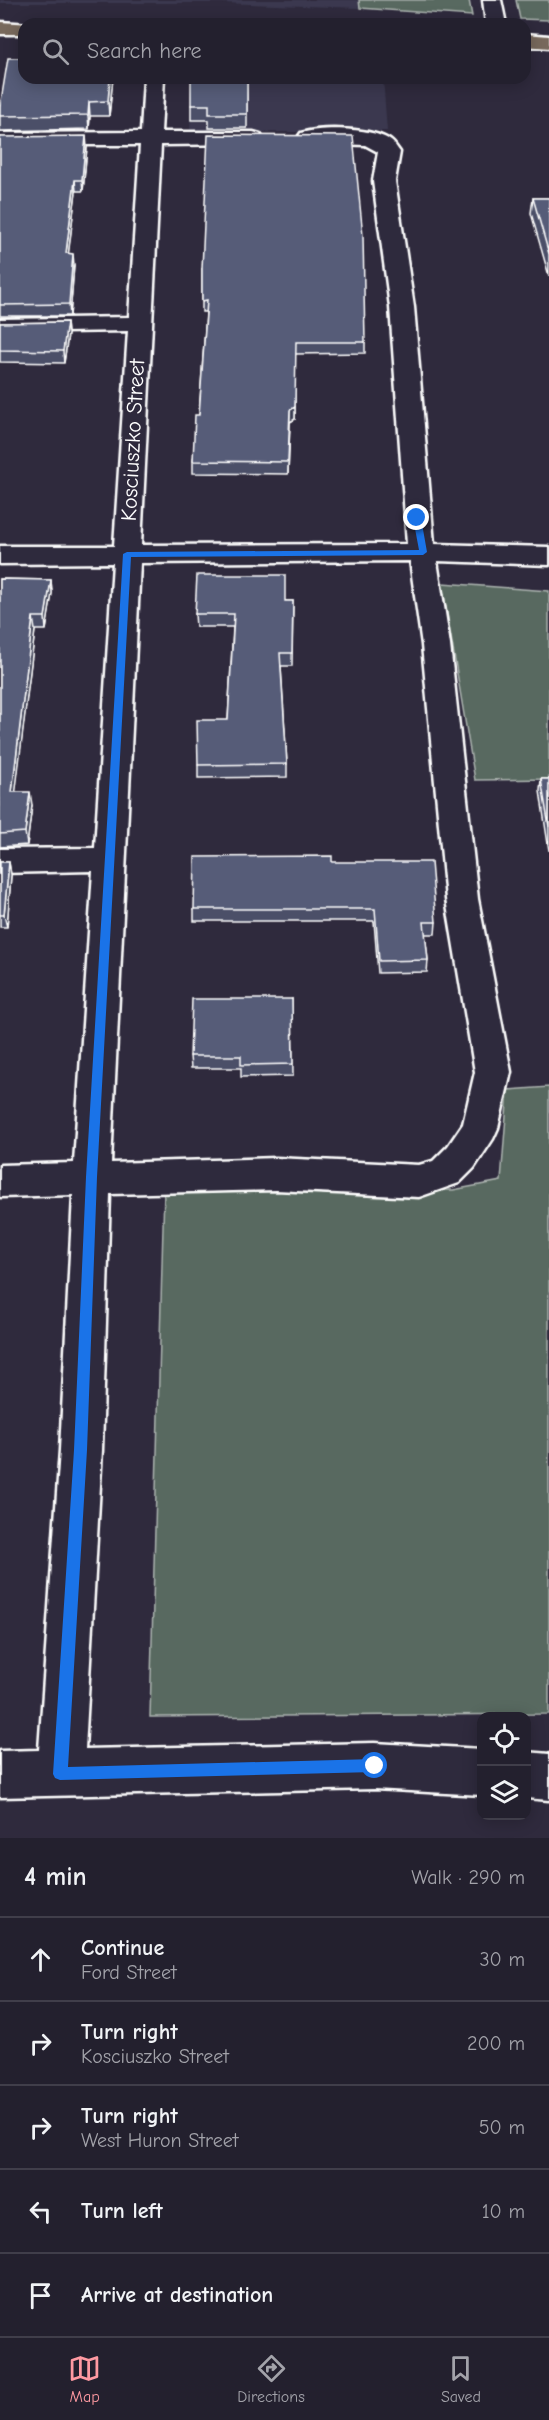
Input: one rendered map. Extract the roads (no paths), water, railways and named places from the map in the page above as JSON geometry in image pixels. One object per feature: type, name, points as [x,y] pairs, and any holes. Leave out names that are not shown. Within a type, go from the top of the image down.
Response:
[{"type":"main road","points":[[0,28],[18,28]]},
{"type":"main road","points":[[531,40],[549,42]]},
{"type":"street","points":[[492,0],[495,18]]},
{"type":"street","name":"Kosciuszko Street","points":[[60,1774],[81,1450],[92,1177],[154,84]]},
{"type":"street","points":[[0,139],[345,136],[382,144],[387,148],[389,152],[384,181],[404,330],[412,411],[417,518],[436,645],[462,899],[493,1072],[480,1128],[461,1157],[446,1172],[419,1181],[276,1174],[0,1181]]},
{"type":"street","points":[[0,326],[139,324]]},
{"type":"street","points":[[0,555],[423,552],[549,556]]},
{"type":"street","points":[[0,861],[110,859]]},
{"type":"street","points":[[0,1774],[375,1766],[477,1772]]},
{"type":"street","points":[[531,1775],[549,1777]]}]
